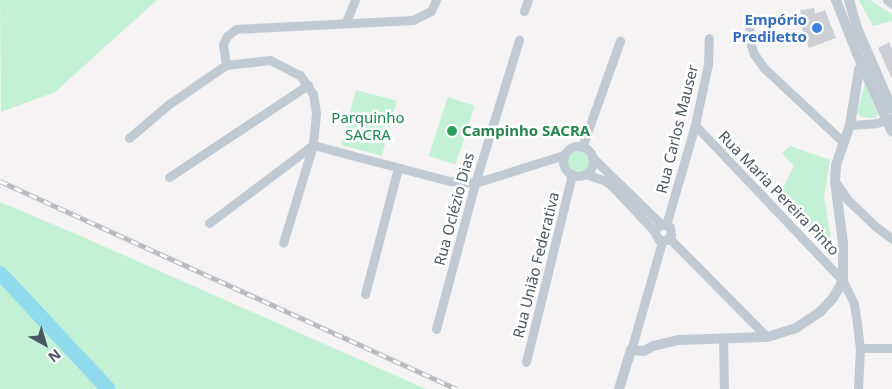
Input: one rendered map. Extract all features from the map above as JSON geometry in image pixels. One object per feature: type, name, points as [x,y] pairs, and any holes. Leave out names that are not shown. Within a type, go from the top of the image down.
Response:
[{"type":"street","points":[[346,22],[355,0]]},
{"type":"street","points":[[226,65],[223,44],[227,36],[236,30],[346,22],[413,20],[431,11],[436,0]]},
{"type":"street","points":[[524,11],[528,0]]},
{"type":"street","points":[[632,350],[644,352],[653,346],[680,340],[767,336],[796,328],[820,312],[833,298],[843,281],[843,243],[834,181],[836,165],[850,125],[856,81],[857,54],[836,0]]},
{"type":"street","points":[[849,0],[867,64],[892,132]]},
{"type":"street","points":[[887,0],[892,4]]},
{"type":"street","points":[[749,20],[750,42],[754,54],[764,68],[843,142]]},
{"type":"street","name":"Rua Carlos Mauser","points":[[661,227],[695,125],[708,64],[709,38]]},
{"type":"street","name":"Rua Oclézio Dias","points":[[436,329],[475,183],[519,40]]},
{"type":"street","points":[[582,147],[620,40]]},
{"type":"street","points":[[857,54],[867,64],[892,109]]},
{"type":"street","points":[[129,138],[169,104],[226,65],[270,60],[300,75],[308,85],[315,106],[313,145],[283,244]]},
{"type":"street","points":[[856,81],[867,64]]},
{"type":"street","points":[[169,177],[308,85]]},
{"type":"street","points":[[850,125],[889,120]]},
{"type":"street","name":"Rua Maria Pereira Pinto","points":[[695,125],[843,281],[854,304],[860,348],[858,389]]},
{"type":"street","points":[[209,223],[313,145],[333,148],[449,181],[475,183],[564,155],[572,148],[582,147]]},
{"type":"street","points":[[582,147],[661,227]]},
{"type":"street","points":[[564,155],[564,168],[572,175],[585,174],[608,182],[661,227],[671,232],[666,240],[620,389]]},
{"type":"street","points":[[585,174],[591,167],[592,157]]},
{"type":"street","points":[[366,294],[398,168]]},
{"type":"street","name":"Rua União Federativa","points":[[526,362],[572,175]]},
{"type":"street","points":[[834,181],[847,199],[875,226],[892,239]]},
{"type":"street","points":[[661,227],[657,238],[666,240],[767,336]]},
{"type":"street","points":[[723,339],[724,389]]},
{"type":"street","points":[[860,348],[892,348]]},
{"type":"green space","points":[[0,0],[157,0],[55,92],[1,112]]},
{"type":"green space","points":[[859,0],[870,0],[892,14],[892,21],[873,26]]},
{"type":"green space","points":[[865,83],[878,114],[875,118],[861,117],[857,113]]},
{"type":"green space","name":"Parquinho SACRA","points":[[356,90],[397,101],[382,156],[341,145]]},
{"type":"green space","name":"Campinho SACRA","points":[[448,97],[475,106],[455,165],[429,156]]},
{"type":"green space","points":[[790,146],[830,160],[824,197],[834,256],[778,198],[794,166],[782,153]]},
{"type":"green space","points":[[578,151],[586,154],[589,162],[586,170],[578,173],[570,170],[567,162],[570,154]]},
{"type":"green space","points":[[0,202],[76,234],[426,389],[0,389]]},
{"type":"building","points":[[814,8],[815,14],[825,10],[836,38],[809,48],[799,20],[802,19],[800,10]]},
{"type":"building","points":[[889,42],[892,49],[892,79],[878,48]]},
{"type":"waterway","points":[[0,273],[108,389]]},
{"type":"railway","points":[[0,181],[457,389]]},
{"type":"place","name":"Empório Prediletto","points":[[817,28]]},
{"type":"place","name":"Campinho SACRA","points":[[452,131]]}]
